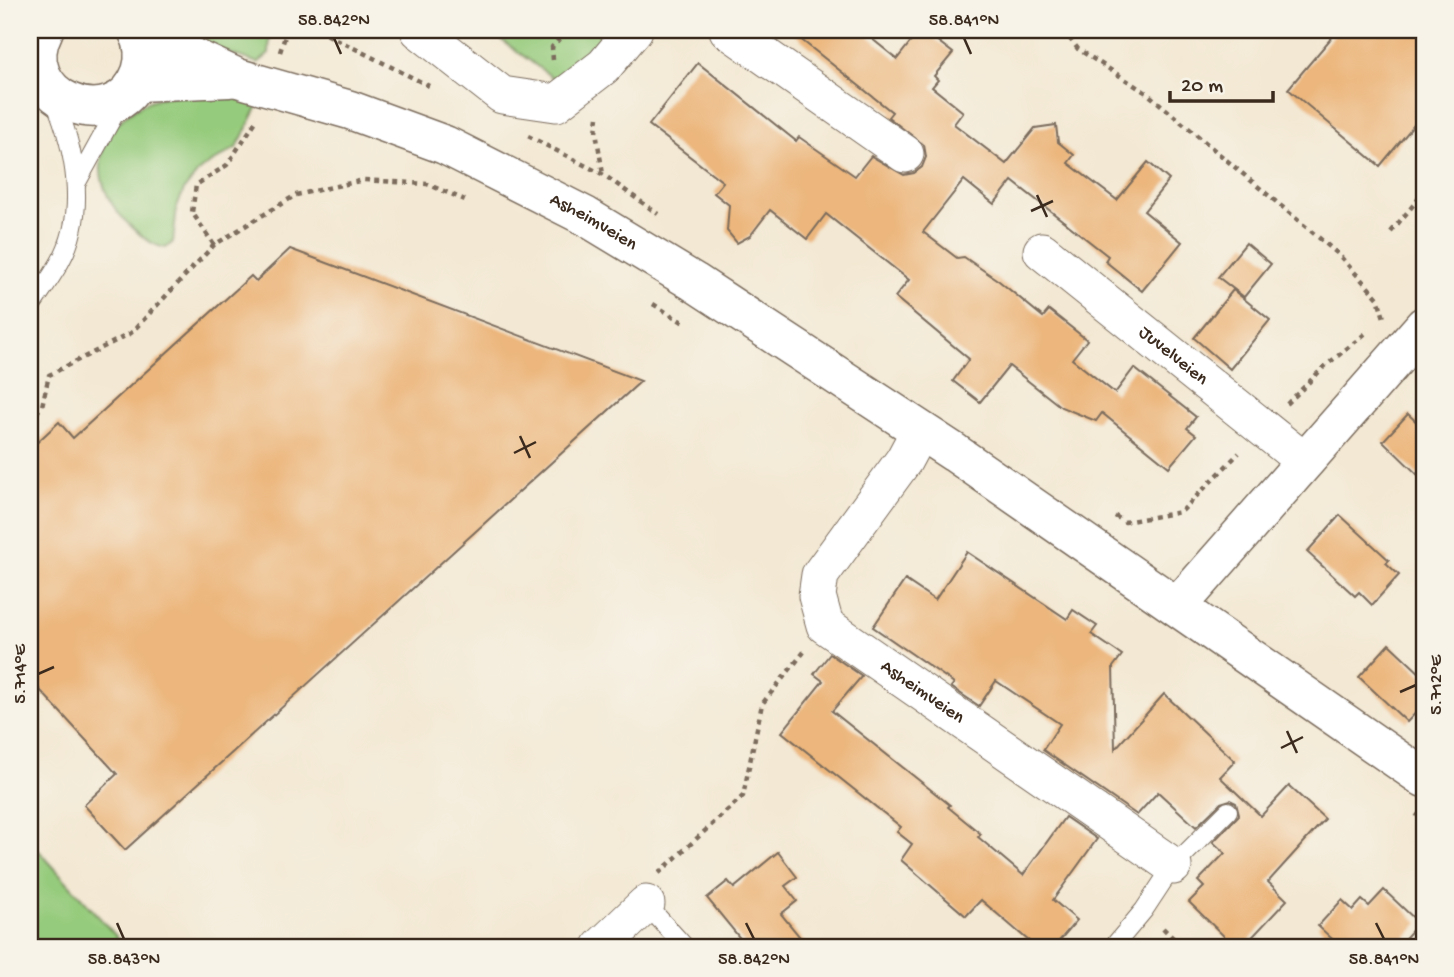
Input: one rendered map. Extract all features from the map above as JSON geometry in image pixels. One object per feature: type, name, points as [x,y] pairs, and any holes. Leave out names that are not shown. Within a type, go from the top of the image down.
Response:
[{"type":"main road","points":[[40,79],[38,59],[44,30]]},
{"type":"main road","points":[[131,89],[144,62],[143,44],[138,31]]},
{"type":"main road","name":"Asheimveien","points":[[138,31],[238,78],[350,110],[433,140],[517,179],[585,216],[694,282],[920,430],[1424,778]]},
{"type":"main road","name":"Asheimveien","points":[[40,79],[61,99],[77,106],[96,108],[131,89],[238,78]]},
{"type":"main road","points":[[1178,606],[1424,326]]},
{"type":"street","points":[[419,30],[502,95],[556,103],[604,66],[634,30]]},
{"type":"street","points":[[728,30],[905,154]]},
{"type":"street","name":"Juvelveien","points":[[1042,251],[1304,461]]},
{"type":"street","points":[[825,625],[817,596],[820,575],[904,460],[920,430]]},
{"type":"street","name":"Asheimveien","points":[[825,625],[1173,866]]},
{"type":"street","points":[[601,947],[646,904]]},
{"type":"lane","points":[[30,307],[61,261],[73,230],[76,184],[65,127],[40,79]]},
{"type":"lane","points":[[76,184],[131,89]]},
{"type":"lane","points":[[1113,947],[1144,910],[1173,866],[1228,811]]},
{"type":"lane","points":[[646,904],[685,947]]},
{"type":"path","points":[[279,54],[287,30]]},
{"type":"path","points":[[1063,30],[1079,49],[1148,94],[1337,253],[1378,298],[1384,318]]},
{"type":"path","points":[[604,66],[596,132],[604,175]]},
{"type":"path","points":[[214,245],[192,212],[196,185],[227,165],[264,109]]},
{"type":"path","points":[[30,421],[42,406],[49,375],[131,332],[214,245],[296,195],[364,180],[427,184],[475,204]]},
{"type":"path","points":[[1391,232],[1424,192]]},
{"type":"path","points":[[646,904],[648,884],[743,796],[762,704],[825,625]]},
{"type":"green space","points":[[171,30],[270,30],[269,54],[258,63],[183,38]]},
{"type":"green space","points":[[488,30],[612,30],[583,68],[560,83]]},
{"type":"green space","points":[[209,92],[259,104],[237,147],[200,170],[184,190],[177,206],[173,242],[166,248],[161,247],[137,232],[108,197],[102,179],[101,162],[105,145],[113,129],[145,103],[168,96]]},
{"type":"green space","points":[[30,841],[126,947],[30,947]]},
{"type":"building","points":[[789,30],[861,30],[897,59],[920,30],[923,30],[953,53],[934,76],[938,80],[932,87],[963,112],[954,124],[1006,164],[1035,128],[1056,125],[1058,142],[1074,155],[1068,163],[1117,200],[1148,162],[1169,180],[1144,211],[1182,242],[1142,291],[1105,261],[1108,256],[1012,181],[994,204],[964,180],[923,232],[957,258],[964,257],[999,281],[1043,317],[1049,310],[1087,340],[1072,359],[1115,393],[1134,368],[1196,417],[1187,428],[1196,435],[1169,467],[1102,413],[1096,421],[1061,407],[1009,366],[980,402],[953,381],[969,359],[895,297],[909,280],[826,214],[807,239],[770,210],[750,236],[737,243],[727,231],[729,205],[714,193],[723,182],[649,125],[698,63],[796,141],[799,137],[855,176],[871,156],[904,175],[914,173],[922,167],[926,157],[924,145],[888,117],[892,112]]},
{"type":"building","points":[[1338,30],[1424,30],[1424,113],[1380,166],[1288,89]]},
{"type":"building","points":[[1246,243],[1271,264],[1244,297],[1218,277]]},
{"type":"building","points":[[290,249],[641,381],[125,850],[84,805],[117,774],[30,679],[30,449],[59,422],[73,438],[251,276],[256,281]]},
{"type":"building","points":[[1233,290],[1270,320],[1230,369],[1194,338]]},
{"type":"building","points":[[1408,414],[1424,429],[1424,481],[1383,441]]},
{"type":"building","points":[[1340,515],[1389,560],[1386,563],[1399,575],[1372,605],[1359,592],[1355,596],[1307,552]]},
{"type":"building","points":[[967,552],[1067,619],[1073,610],[1097,626],[1091,634],[1122,655],[1113,667],[1115,749],[1164,694],[1235,761],[1220,777],[1261,816],[1289,786],[1325,819],[1268,882],[1287,900],[1243,947],[1235,947],[1189,902],[1204,887],[1198,881],[1225,853],[1213,842],[1239,815],[1236,803],[1230,800],[1221,803],[1196,827],[1158,792],[1137,815],[1043,750],[1060,724],[996,681],[979,706],[951,687],[954,683],[873,627],[905,580],[935,600]]},
{"type":"building","points":[[1389,644],[1424,677],[1424,704],[1407,722],[1359,677]]},
{"type":"building","points":[[830,654],[862,676],[832,711],[950,805],[948,807],[981,834],[978,837],[1023,875],[1065,817],[1097,839],[1053,900],[1077,920],[1054,947],[1036,947],[981,900],[966,916],[901,860],[912,844],[897,832],[901,827],[782,732],[823,681],[814,674]]},
{"type":"building","points":[[778,852],[797,877],[785,886],[797,901],[781,914],[808,947],[747,947],[707,898],[728,881],[734,888]]},
{"type":"building","points":[[1384,890],[1419,923],[1397,947],[1341,947],[1318,926],[1342,900],[1353,910],[1362,900],[1369,906]]}]
